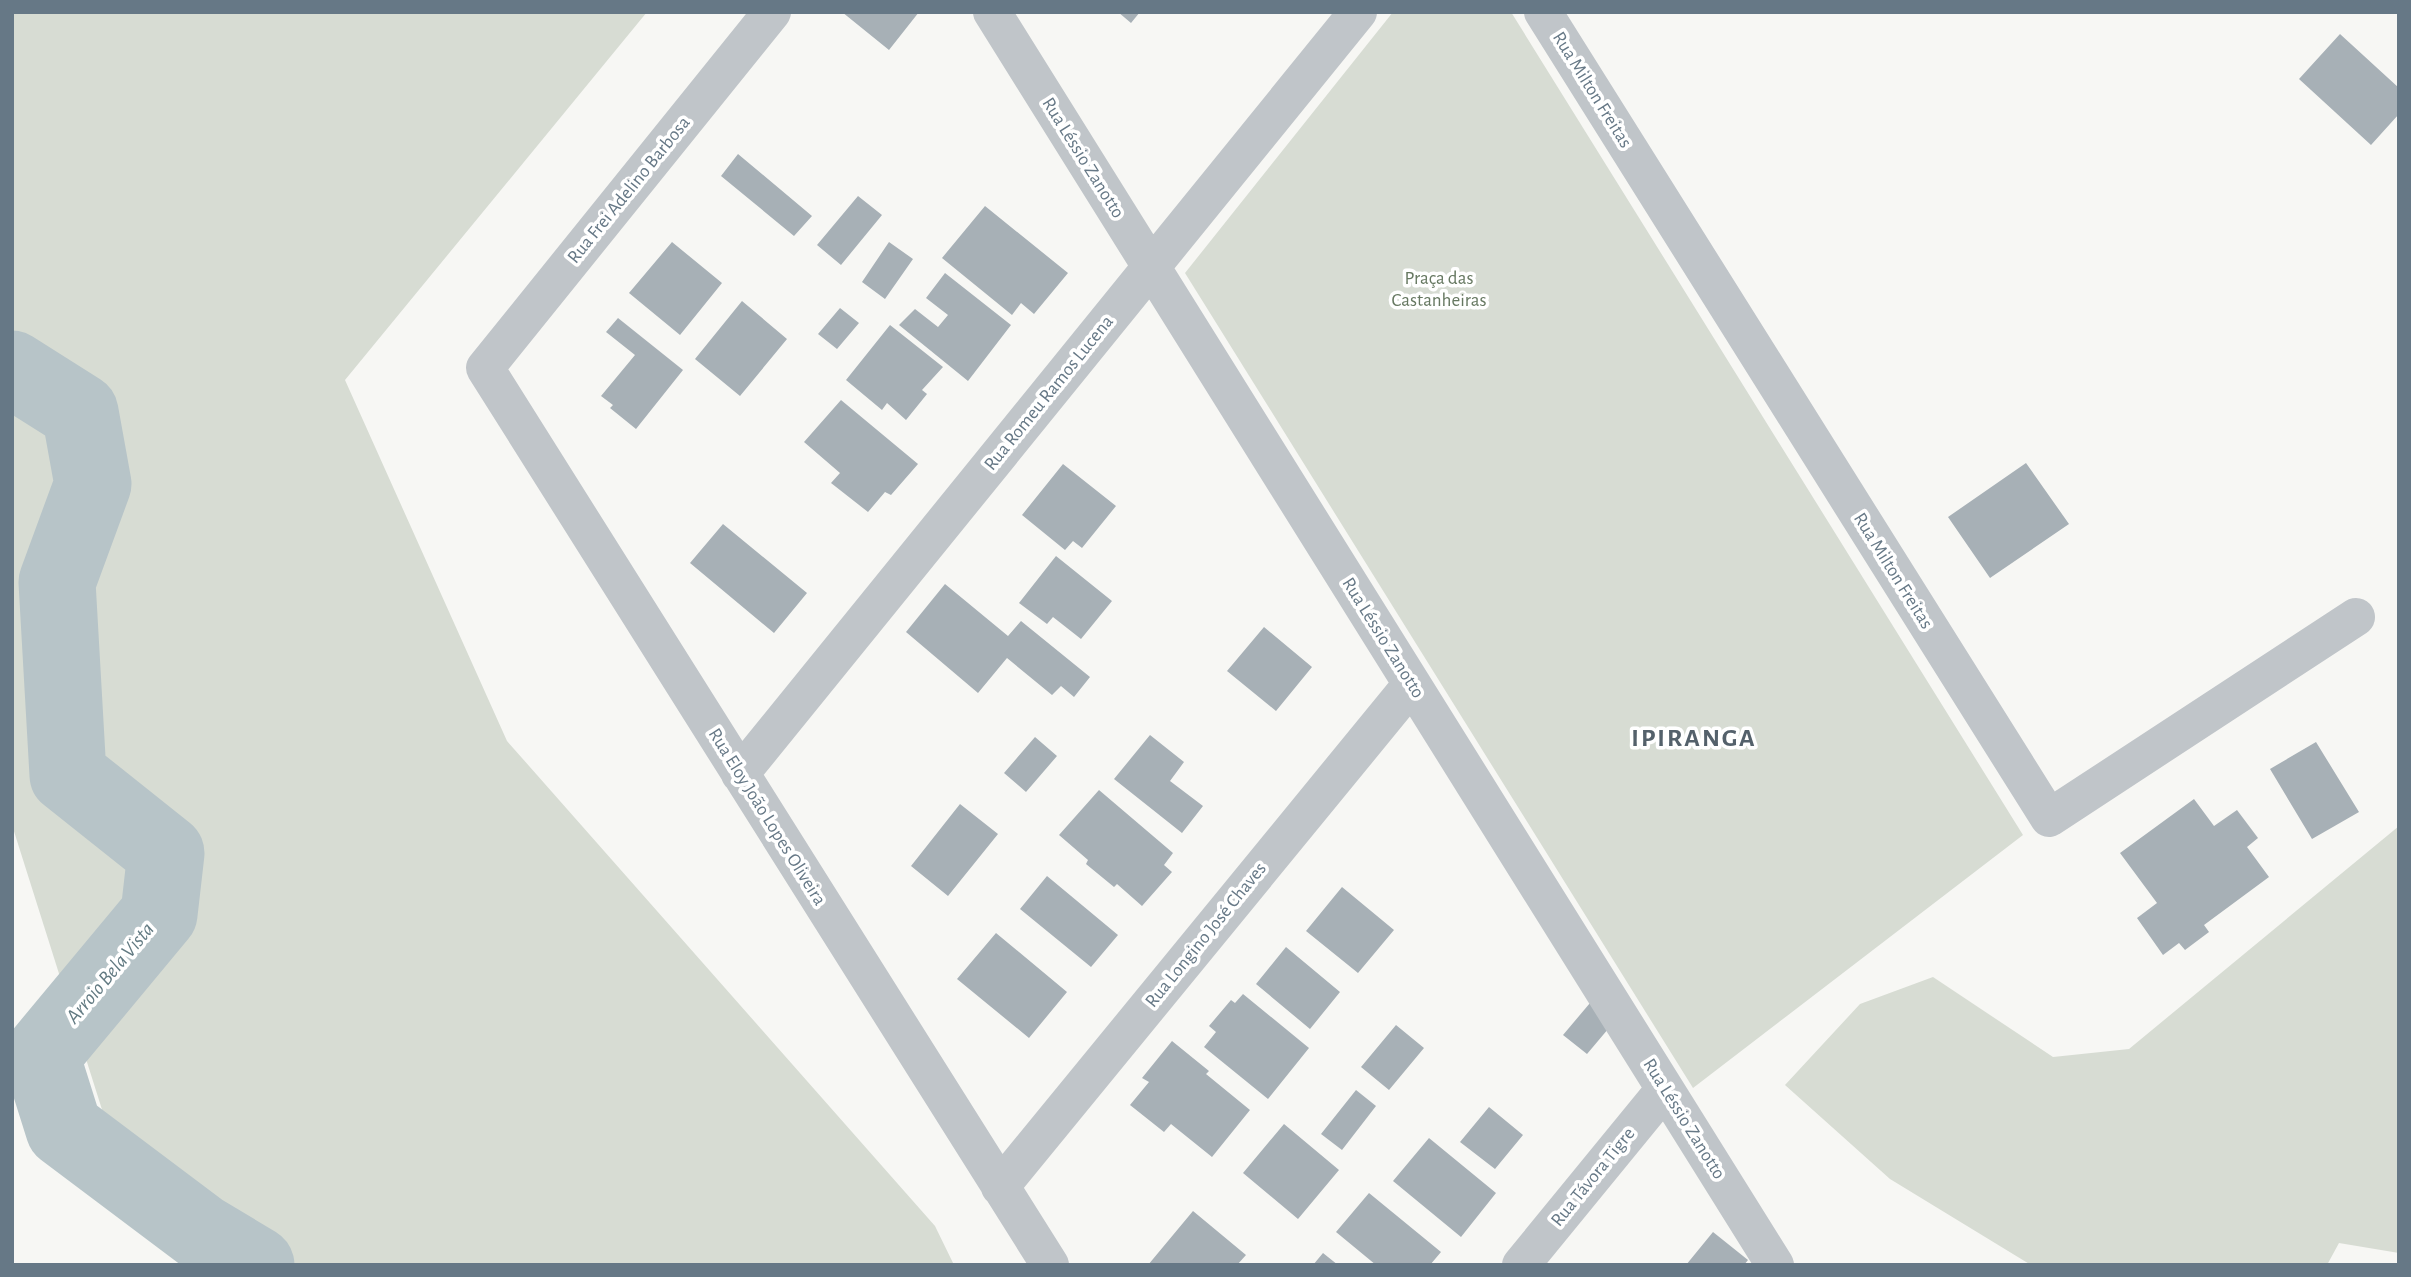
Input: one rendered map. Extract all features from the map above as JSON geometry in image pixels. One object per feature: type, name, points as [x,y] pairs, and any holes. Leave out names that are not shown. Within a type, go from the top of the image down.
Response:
[{"type":"street","name":"Rua Frei Adelino Barbosa","points":[[485,368],[772,12]]},
{"type":"street","name":"Rua Léssio Zanotto","points":[[992,12],[1775,1265]]},
{"type":"street","name":"Rua Romeu Ramos Lucena","points":[[740,774],[1358,12]]},
{"type":"street","name":"Rua Milton Freitas","points":[[1543,12],[2049,818],[2356,617]]},
{"type":"street","name":"Rua Eloy João Lopes Oliveira","points":[[485,368],[1050,1265]]},
{"type":"street","name":"Rua Longino José Chaves","points":[[1000,1187],[1412,684]]},
{"type":"street","name":"Rua Távora Tigre","points":[[1521,1265],[1665,1089]]},
{"type":"green space","points":[[12,12],[647,12],[345,380],[507,741],[935,1226],[954,1265],[184,1265],[111,1138],[12,825]]},
{"type":"green space","name":"Praça das Castanheiras","points":[[1393,12],[1511,12],[2023,835],[1693,1088],[1185,273]]},
{"type":"green space","points":[[2399,826],[2399,1253],[2339,1243],[2327,1265],[2031,1265],[1890,1179],[1785,1085],[1860,1004],[1933,977],[2053,1057],[2129,1049]]},
{"type":"building","points":[[842,12],[919,12],[889,50]]},
{"type":"building","points":[[1118,12],[1140,12],[1131,23]]},
{"type":"building","points":[[2340,34],[2399,88],[2399,114],[2371,145],[2299,79]]},
{"type":"building","points":[[738,154],[812,216],[794,236],[721,176]]},
{"type":"building","points":[[858,196],[882,215],[841,265],[817,245]]},
{"type":"building","points":[[985,206],[1068,273],[1034,314],[1021,303],[1012,315],[942,258]]},
{"type":"building","points":[[672,242],[722,283],[680,335],[629,293]]},
{"type":"building","points":[[889,242],[913,259],[885,299],[862,282]]},
{"type":"building","points":[[945,273],[1011,325],[968,381],[899,325],[915,309],[938,327],[948,315],[926,298]]},
{"type":"building","points":[[742,301],[787,339],[740,396],[695,359]]},
{"type":"building","points":[[840,308],[859,323],[837,349],[818,334]]},
{"type":"building","points":[[618,318],[683,370],[636,429],[610,408],[613,405],[601,396],[635,355],[606,332]]},
{"type":"building","points":[[890,325],[943,367],[922,390],[927,394],[906,420],[887,403],[882,410],[846,380]]},
{"type":"building","points":[[841,400],[918,464],[891,495],[885,492],[868,512],[831,483],[840,473],[804,442]]},
{"type":"building","points":[[2026,463],[2069,524],[1990,578],[1948,517]]},
{"type":"building","points":[[1063,464],[1116,506],[1082,548],[1073,541],[1065,550],[1022,515]]},
{"type":"building","points":[[723,524],[807,593],[774,633],[690,563]]},
{"type":"building","points":[[1056,556],[1112,601],[1081,639],[1053,617],[1047,624],[1019,603]]},
{"type":"building","points":[[945,584],[1008,636],[1021,621],[1090,677],[1074,697],[1061,686],[1052,695],[1007,658],[978,693],[906,632]]},
{"type":"building","points":[[1264,627],[1312,667],[1276,711],[1227,671]]},
{"type":"building","points":[[1150,735],[1184,762],[1170,781],[1203,806],[1182,833],[1114,779]]},
{"type":"building","points":[[1035,737],[1057,756],[1026,792],[1004,773]]},
{"type":"building","points":[[2316,742],[2359,812],[2312,839],[2270,769]]},
{"type":"building","points":[[1099,790],[1173,853],[1164,865],[1172,872],[1142,906],[1117,884],[1114,887],[1086,864],[1088,860],[1059,835]]},
{"type":"building","points":[[2194,799],[2214,826],[2237,810],[2258,838],[2247,847],[2269,877],[2204,925],[2209,932],[2185,950],[2179,943],[2163,955],[2137,918],[2157,903],[2120,853]]},
{"type":"building","points":[[960,804],[998,834],[948,896],[911,866]]},
{"type":"building","points":[[1047,876],[1118,935],[1091,967],[1020,909]]},
{"type":"building","points":[[1342,887],[1394,930],[1358,973],[1306,931]]},
{"type":"building","points":[[996,933],[1067,992],[1029,1038],[957,979]]},
{"type":"building","points":[[1286,947],[1340,992],[1310,1029],[1256,984]]},
{"type":"building","points":[[1243,994],[1309,1048],[1268,1099],[1204,1047],[1216,1032],[1209,1026],[1231,1000],[1235,1003]]},
{"type":"building","points":[[1590,1003],[1614,1022],[1587,1054],[1563,1035]]},
{"type":"building","points":[[1396,1025],[1424,1048],[1389,1090],[1361,1067]]},
{"type":"building","points":[[1172,1041],[1209,1071],[1206,1074],[1250,1110],[1212,1157],[1171,1124],[1164,1132],[1130,1105],[1149,1082],[1142,1078]]},
{"type":"building","points":[[1356,1090],[1376,1106],[1342,1150],[1321,1134]]},
{"type":"building","points":[[1489,1107],[1523,1135],[1495,1169],[1460,1142]]},
{"type":"building","points":[[1284,1124],[1339,1170],[1298,1219],[1243,1173]]},
{"type":"building","points":[[1429,1138],[1496,1193],[1461,1237],[1393,1181]]},
{"type":"building","points":[[1369,1193],[1441,1252],[1430,1265],[1376,1265],[1336,1232]]},
{"type":"building","points":[[1193,1211],[1246,1255],[1237,1265],[1148,1265]]},
{"type":"building","points":[[1713,1232],[1748,1260],[1744,1265],[1686,1265]]},
{"type":"building","points":[[1323,1253],[1338,1265],[1313,1265]]},
{"type":"waterway","name":"Arroio Bela Vista","points":[[12,369],[80,412],[93,484],[57,582],[68,775],[166,853],[159,914],[41,1056],[64,1129],[201,1232],[256,1265]]},
{"type":"district","name":"IPIRANGA","points":[[1694,738]]}]
